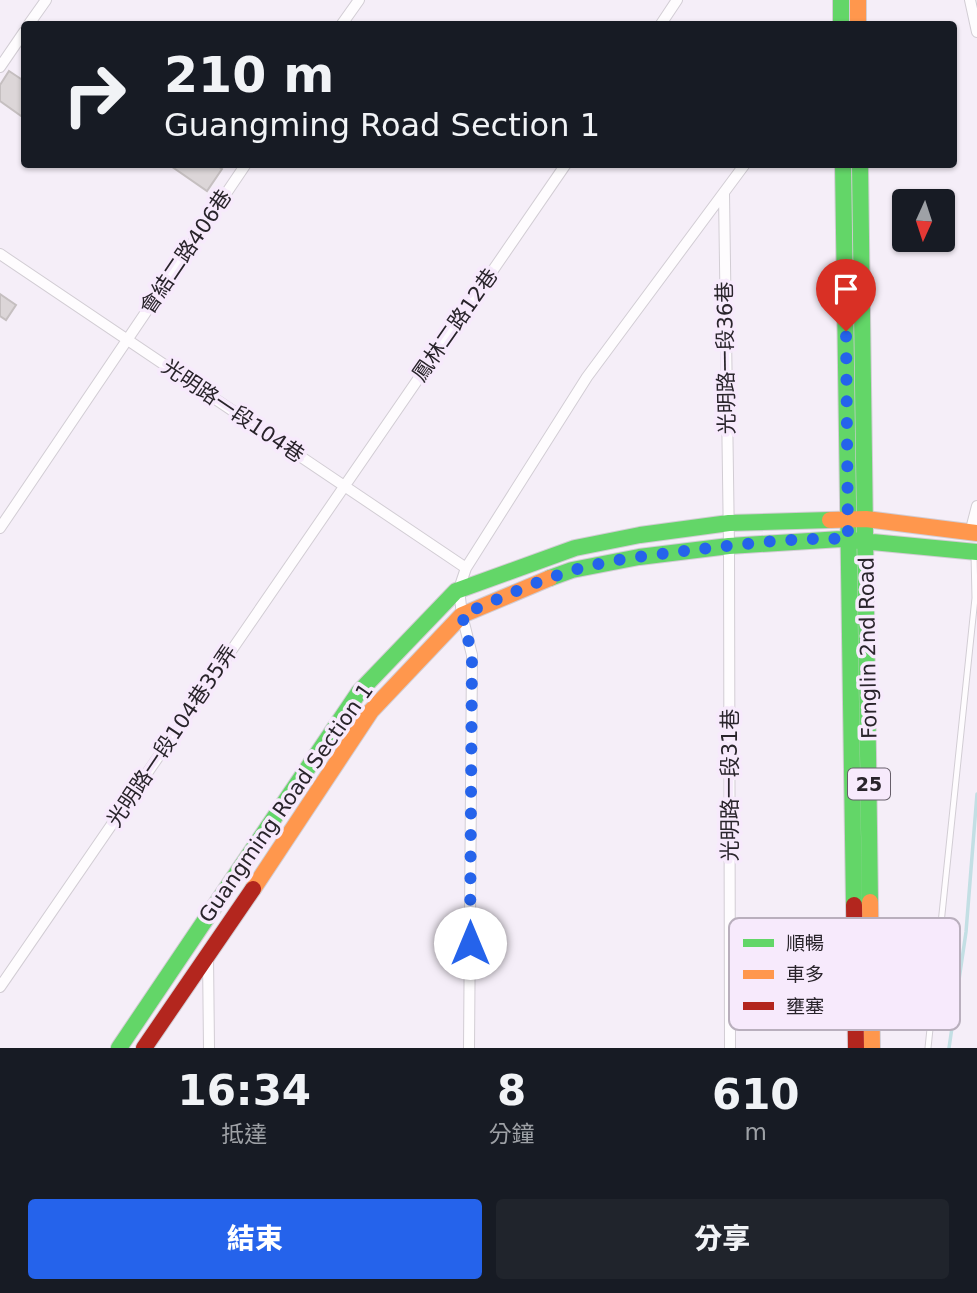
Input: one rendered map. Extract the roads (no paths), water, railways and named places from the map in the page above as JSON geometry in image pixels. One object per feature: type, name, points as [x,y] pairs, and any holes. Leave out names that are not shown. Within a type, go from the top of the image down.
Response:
[{"type":"street","points":[[31,21],[46,0]]},
{"type":"street","points":[[344,21],[359,0]]},
{"type":"street","points":[[662,21],[677,0]]},
{"type":"street","points":[[858,0],[858,21]]},
{"type":"street","points":[[970,0],[977,32]]},
{"type":"street","points":[[832,21],[841,4]]},
{"type":"street","points":[[0,67],[21,36]]},
{"type":"street","name":"會結二路406巷","points":[[0,528],[243,168]]},
{"type":"street","name":"鳳林二路12巷","points":[[344,486],[563,168]]},
{"type":"street","points":[[469,1048],[472,655],[459,589],[466,568],[587,377],[742,168]]},
{"type":"street","name":"Fonglin 2nd Road","points":[[843,168],[854,918]]},
{"type":"street","name":"Fonglin 2nd Road","points":[[860,168],[870,918]]},
{"type":"street","name":"光明路一段36巷","points":[[724,193],[729,523]]},
{"type":"street","name":"光明路一段104巷","points":[[0,254],[466,568]]},
{"type":"street","name":"光明路一段104巷35弄","points":[[0,987],[344,486]]},
{"type":"street","points":[[974,533],[977,506]]},
{"type":"street","name":"Guangming Road Section 1","points":[[119,1048],[359,692],[459,589],[575,548],[640,535],[729,523],[866,519],[974,533]]},
{"type":"street","name":"光明路一段31巷","points":[[729,523],[730,918]]},
{"type":"street","name":"Guangming Road Section 1","points":[[144,1048],[371,711],[462,615],[572,570],[639,557],[729,546],[848,539],[975,551]]},
{"type":"street","points":[[208,955],[209,1048]]},
{"type":"street","name":"光明路一段31巷","points":[[730,1030],[730,1048]]},
{"type":"street","name":"Fonglin 2nd Road","points":[[856,1030],[856,1048]]},
{"type":"street","name":"Fonglin 2nd Road","points":[[872,1030],[872,1048]]},
{"type":"lane","points":[[942,918],[975,598],[975,551]]},
{"type":"lane","points":[[928,1048],[930,1030]]},
{"type":"waterway","points":[[960,973],[966,932],[977,794]]},
{"type":"waterway","points":[[949,1048],[952,1030]]}]
